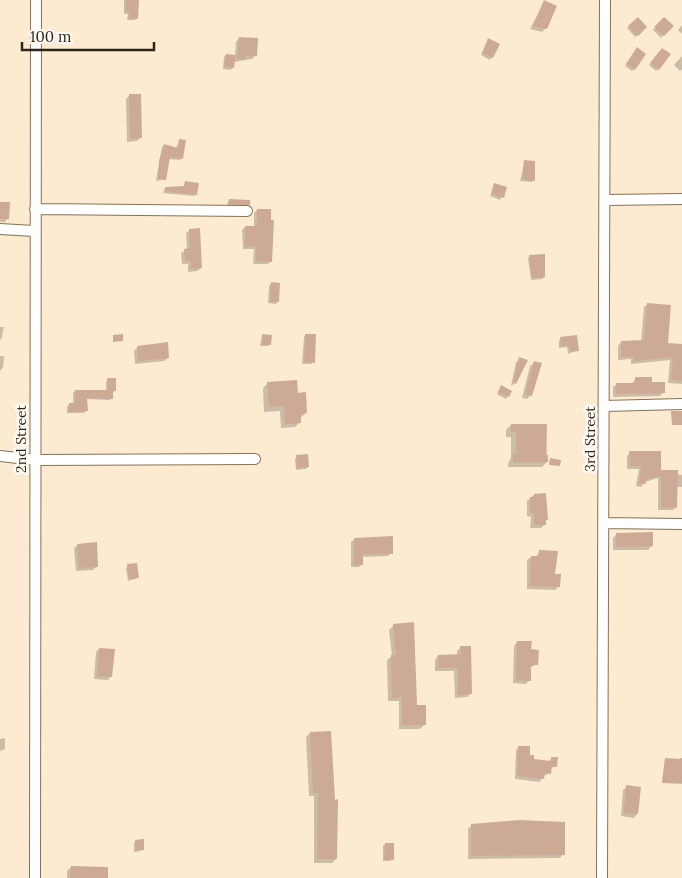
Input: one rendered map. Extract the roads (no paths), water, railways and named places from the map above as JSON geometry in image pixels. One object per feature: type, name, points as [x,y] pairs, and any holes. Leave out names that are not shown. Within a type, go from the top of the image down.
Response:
[{"type":"street","name":"2nd Street","points":[[35,878],[34,231],[36,0]]},
{"type":"street","name":"3rd Street","points":[[602,878],[606,0]]},
{"type":"street","points":[[605,200],[682,199]]},
{"type":"street","points":[[35,209],[247,211]]},
{"type":"street","points":[[0,230],[34,231]]},
{"type":"street","points":[[604,406],[682,404]]},
{"type":"street","points":[[0,456],[35,460],[254,459]]},
{"type":"street","points":[[604,523],[682,524]]}]
